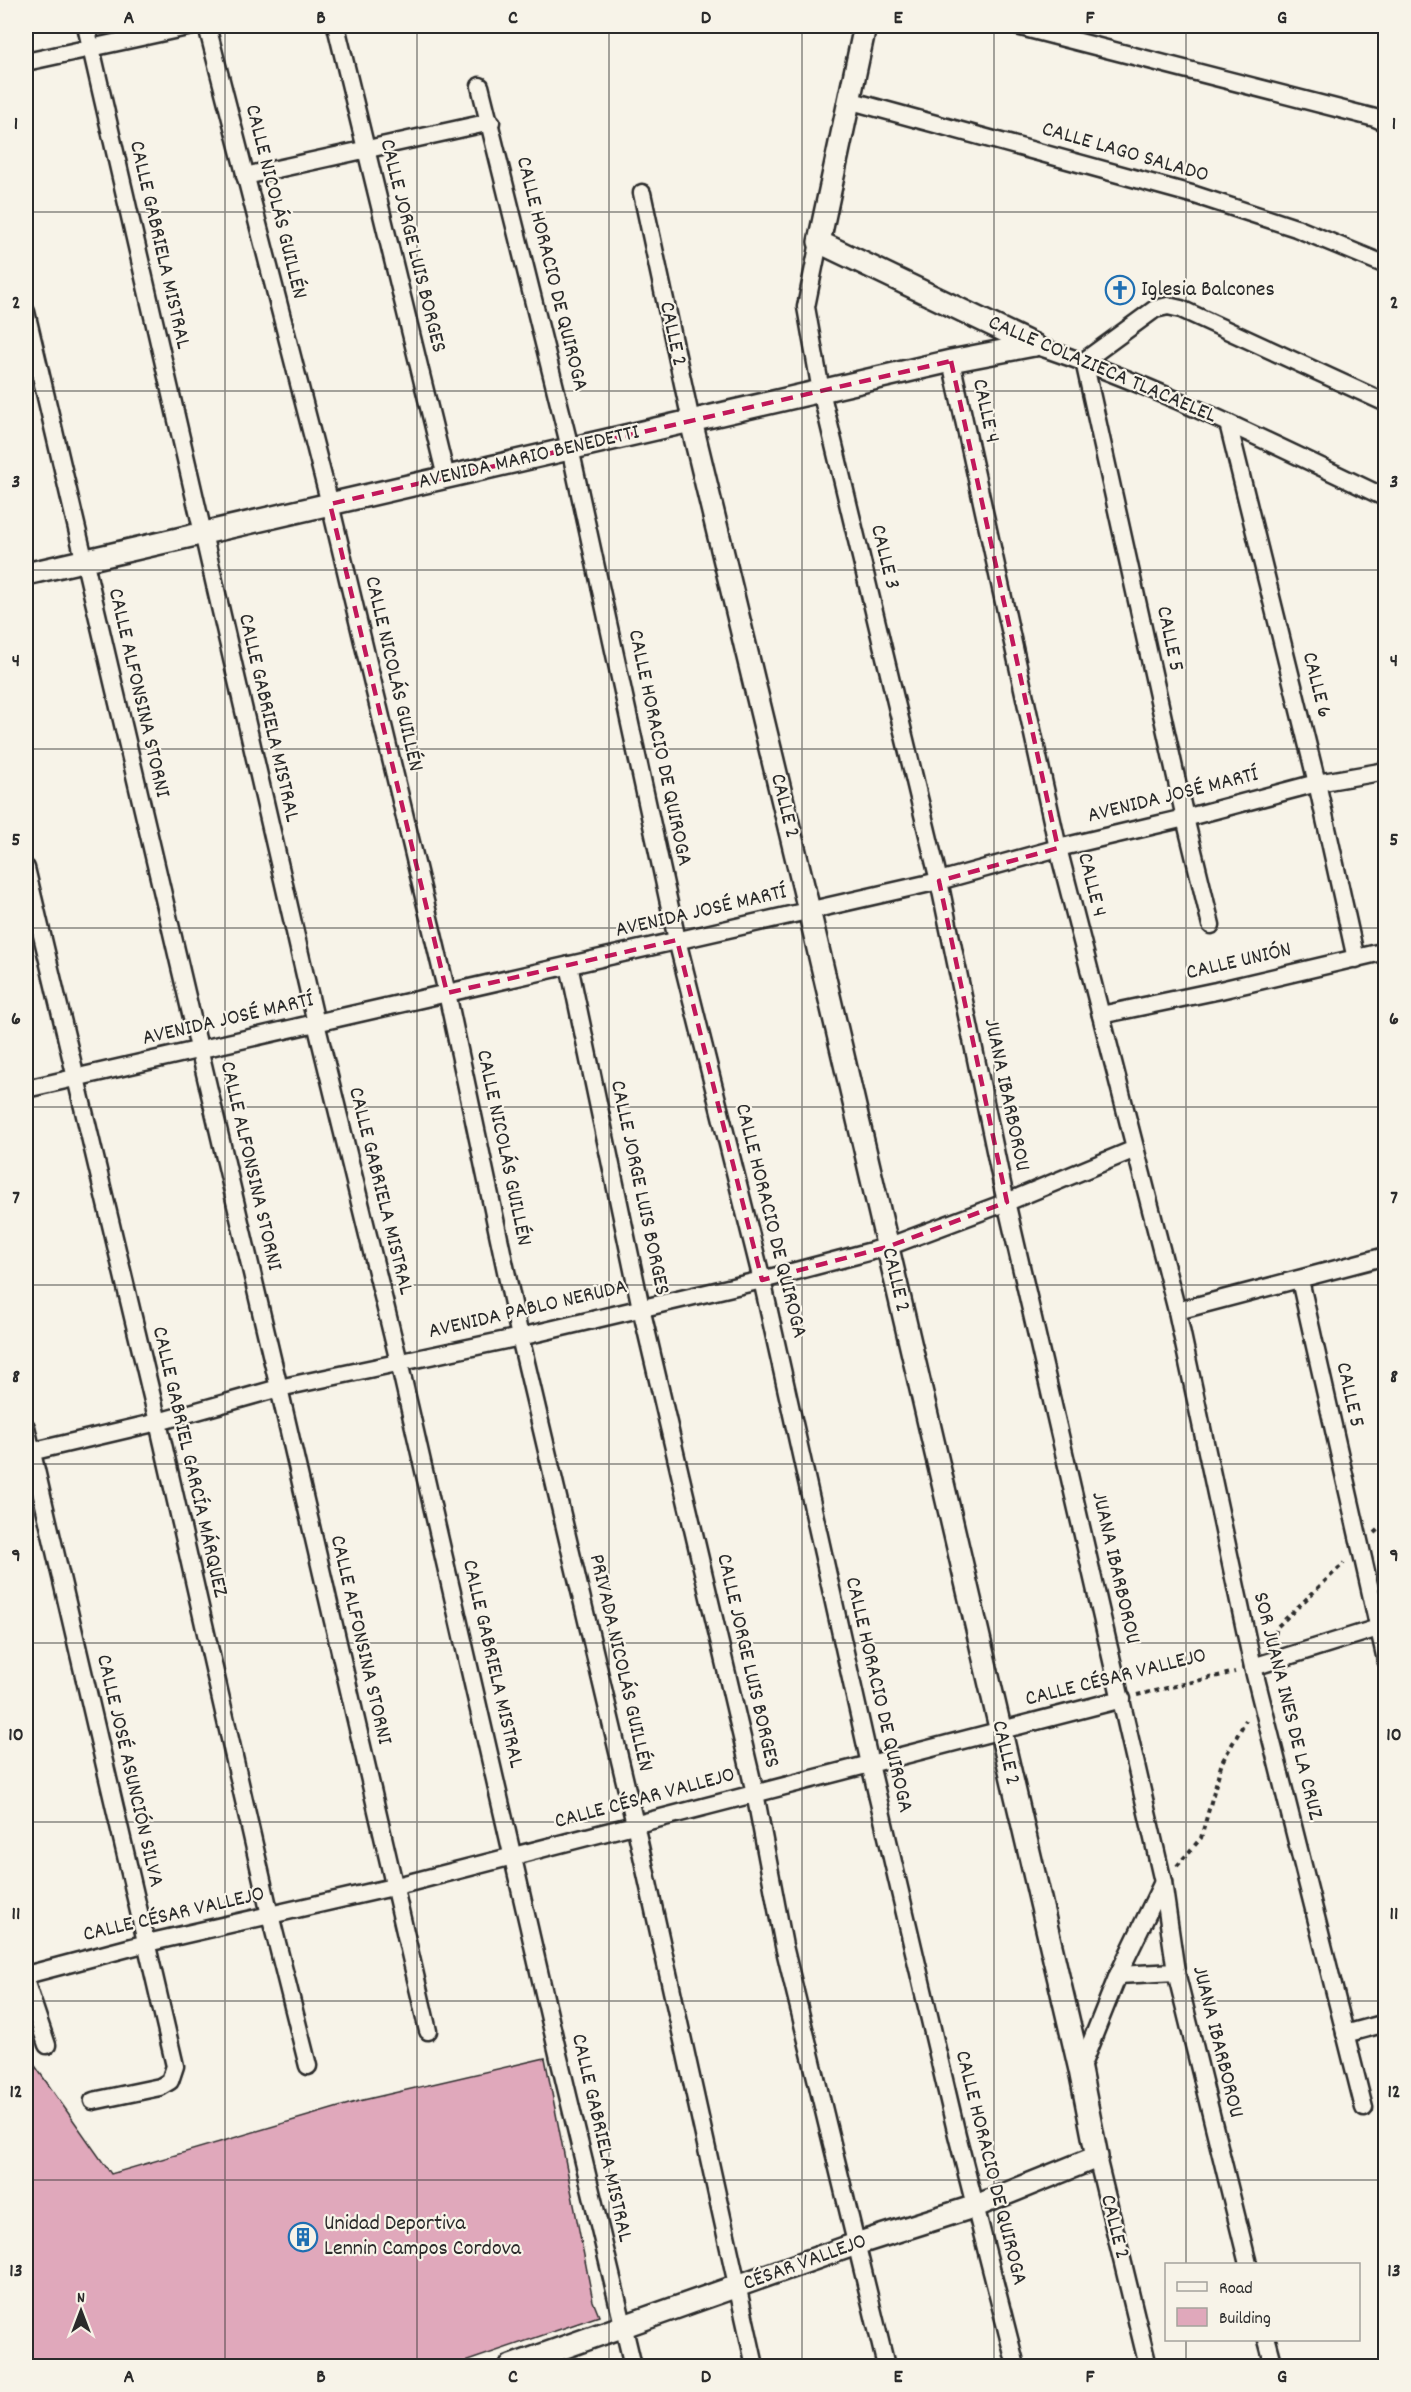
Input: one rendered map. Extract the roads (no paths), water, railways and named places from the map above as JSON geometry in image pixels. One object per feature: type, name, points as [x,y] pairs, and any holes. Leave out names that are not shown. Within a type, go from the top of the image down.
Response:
[{"type":"street","name":"CALLE GABRIELA MISTRAL","points":[[86,26],[316,1023],[399,1362],[558,2054],[633,2367]]},
{"type":"street","points":[[26,62],[192,26]]},
{"type":"street","name":"CALLE NICOLÁS GUILLÉN","points":[[207,26],[330,504],[447,993],[520,1336]]},
{"type":"street","name":"CALLE JORGE LUIS BORGES","points":[[336,26],[446,477]]},
{"type":"street","points":[[819,243],[865,26]]},
{"type":"street","points":[[1017,26],[1375,118],[1386,123]]},
{"type":"street","name":"CALLE HORACIO DE QUIROGA","points":[[480,86],[491,122],[570,448],[677,940],[762,1280],[870,1764],[957,2135],[1016,2367]]},
{"type":"street","name":"CALLE LAGO SALADO","points":[[848,100],[1195,195],[1296,228],[1386,264]]},
{"type":"street","points":[[245,176],[491,122]]},
{"type":"street","name":"CALLE 2","points":[[642,193],[691,421],[809,910],[1080,2070],[1097,2157],[1148,2367]]},
{"type":"street","name":"CALLE COLAZIECA TLACAELEL","points":[[819,243],[1034,345],[1084,362],[1228,423],[1385,499]]},
{"type":"street","name":"CALLE 3","points":[[819,243],[806,308],[821,391],[939,881]]},
{"type":"street","points":[[1084,362],[1155,309],[1168,306],[1181,309],[1386,403]]},
{"type":"street","name":"CALLE ALFONSINA STORNI","points":[[26,312],[428,2031]]},
{"type":"street","name":"AVENIDA MARIO BENEDETTI","points":[[26,574],[951,361],[1034,345]]},
{"type":"street","name":"CALLE 4","points":[[951,361],[1058,848],[1177,1311]]},
{"type":"street","name":"CALLE 5","points":[[1084,362],[1185,818],[1211,925]]},
{"type":"street","name":"CALLE 6","points":[[1228,423],[1317,783],[1356,959]]},
{"type":"street","name":"AVENIDA JOSÉ MARTÍ","points":[[26,1089],[939,881],[1058,848],[1185,818],[1317,783],[1386,771]]},
{"type":"street","name":"CALLE GABRIEL GARCÍA MÁRQUEZ","points":[[26,868],[158,1422],[270,1915],[309,2066]]},
{"type":"street","name":"JUANA IBARBOROU","points":[[939,881],[1007,1202],[1163,1882],[1176,1972],[1248,2263]]},
{"type":"street","name":"CALLE UNIÓN","points":[[1101,1015],[1386,951]]},
{"type":"street","name":"CALLE JORGE LUIS BORGES","points":[[569,965],[640,1308],[756,1793],[784,1946],[886,2367]]},
{"type":"street","name":"AVENIDA PABLO NERUDA","points":[[28,1453],[158,1422],[279,1388],[520,1336],[762,1280],[887,1247],[1007,1202],[1135,1149]]},
{"type":"street","points":[[1177,1311],[1386,1256]]},
{"type":"street","name":"CALLE 5","points":[[1300,1280],[1386,1660]]},
{"type":"street","name":"SOR JUANA INES DE LA CRUZ","points":[[1177,1311],[1252,1667],[1364,2108]]},
{"type":"street","name":"PRIVADA NICOLÁS GUILLÉN","points":[[520,1336],[635,1824],[736,2287]]},
{"type":"street","name":"CALLE JOSÉ ASUNCIÓN SILVA","points":[[26,1427],[28,1453],[175,2066],[170,2081],[160,2087],[93,2101]]},
{"type":"street","points":[[1252,1667],[1378,1628]]},
{"type":"street","name":"CALLE CÉSAR VALLEJO","points":[[26,1975],[147,1943],[393,1887],[1122,1699]]},
{"type":"street","points":[[1080,2070],[1118,1975],[1163,1882]]},
{"type":"street","points":[[1118,1975],[1176,1972]]},
{"type":"street","points":[[26,1983],[46,2045]]},
{"type":"street","points":[[1345,2034],[1386,2023]]},
{"type":"street","name":"CÉSAR VALLEJO","points":[[511,2367],[856,2244],[976,2206],[1097,2157]]},
{"type":"street","points":[[736,2287],[755,2367]]},
{"type":"street","points":[[1267,2341],[1274,2367]]},
{"type":"place","name":"Iglesia Balcones","points":[[1120,290]]},
{"type":"place","name":"Unidad Deportiva Lennin Campos Cordova","points":[[303,2237]]}]
